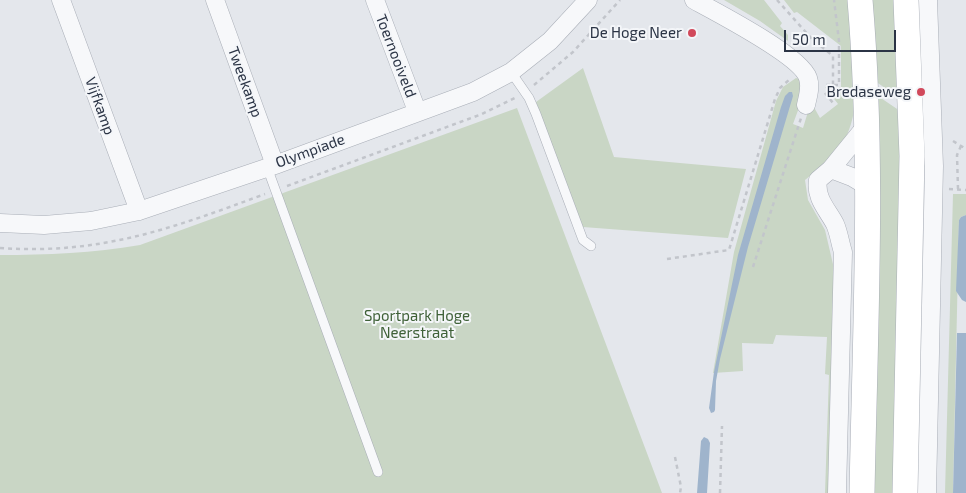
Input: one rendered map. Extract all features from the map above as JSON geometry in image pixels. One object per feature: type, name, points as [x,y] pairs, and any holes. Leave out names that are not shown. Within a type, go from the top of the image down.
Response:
[{"type":"main road","points":[[860,0],[863,38],[867,186],[862,493]]},
{"type":"main road","points":[[905,493],[912,156],[906,0]]},
{"type":"street","name":"Vijfkamp","points":[[61,0],[139,211]]},
{"type":"street","name":"Tweekamp","points":[[215,0],[271,166]]},
{"type":"street","name":"Toernooiveld","points":[[375,0],[417,111]]},
{"type":"street","name":"Olympiade","points":[[0,223],[44,225],[91,221],[139,211],[271,166],[473,92],[510,72],[550,41],[588,0]]},
{"type":"street","points":[[694,0],[780,49],[808,76],[810,86],[806,105]]},
{"type":"street","points":[[927,493],[934,166],[928,0]]},
{"type":"street","points":[[837,493],[842,252],[836,226],[821,201],[817,188],[818,180],[831,169],[866,126]]},
{"type":"street","points":[[831,169],[852,177],[867,186]]},
{"type":"lane","points":[[510,72],[533,105],[583,240],[591,246]]},
{"type":"lane","points":[[271,166],[378,472]]},
{"type":"path","points":[[777,0],[812,39],[833,56],[833,85]]},
{"type":"path","points":[[819,86],[839,85],[839,41],[834,0]]},
{"type":"path","points":[[667,260],[729,250],[775,99],[785,82],[804,72]]},
{"type":"path","points":[[753,267],[806,105]]},
{"type":"path","points":[[953,141],[966,149]]},
{"type":"path","points":[[958,189],[957,155],[961,146]]},
{"type":"path","points":[[945,189],[966,190]]},
{"type":"path","points":[[720,493],[722,426]]},
{"type":"path","points":[[675,457],[681,487],[680,493]]},
{"type":"green space","points":[[724,0],[764,0],[782,23],[780,26],[788,35],[788,41],[760,21]]},
{"type":"green space","points":[[784,0],[852,0],[857,83],[851,124],[844,142],[832,159],[805,180],[808,200],[825,230],[836,277],[831,493],[825,493],[829,375],[825,374],[827,337],[776,335],[773,344],[742,343],[743,371],[713,373],[734,252],[776,101],[783,87],[796,78],[802,80],[804,94],[793,124],[803,128],[811,102],[820,118],[838,104],[825,87],[841,87],[841,46],[797,12],[794,13]]},
{"type":"green space","points":[[870,0],[898,0],[902,100],[875,81]]},
{"type":"green space","points":[[583,68],[614,157],[746,169],[728,238],[583,227],[536,102]]},
{"type":"green space","points":[[875,94],[903,113],[897,493],[871,493]]},
{"type":"green space","name":"Sportpark Hoge Neerstraat","points":[[517,108],[662,493],[0,493],[0,255],[70,253],[140,245]]},
{"type":"green space","points":[[953,194],[966,194],[966,215],[959,220],[953,493],[945,493]]},
{"type":"water","points":[[792,92],[793,96],[748,247],[720,359],[716,381],[715,410],[711,413],[709,408],[714,372],[738,255],[781,107],[785,96]]},
{"type":"water","points":[[966,215],[966,302],[962,300],[956,291],[959,220]]},
{"type":"water","points":[[957,333],[966,333],[966,493],[953,493]]},
{"type":"water","points":[[704,437],[710,443],[707,493],[697,493],[701,441]]},
{"type":"place","name":"De Hoge Neer","points":[[692,33]]},
{"type":"place","name":"Bredaseweg","points":[[921,92]]}]
